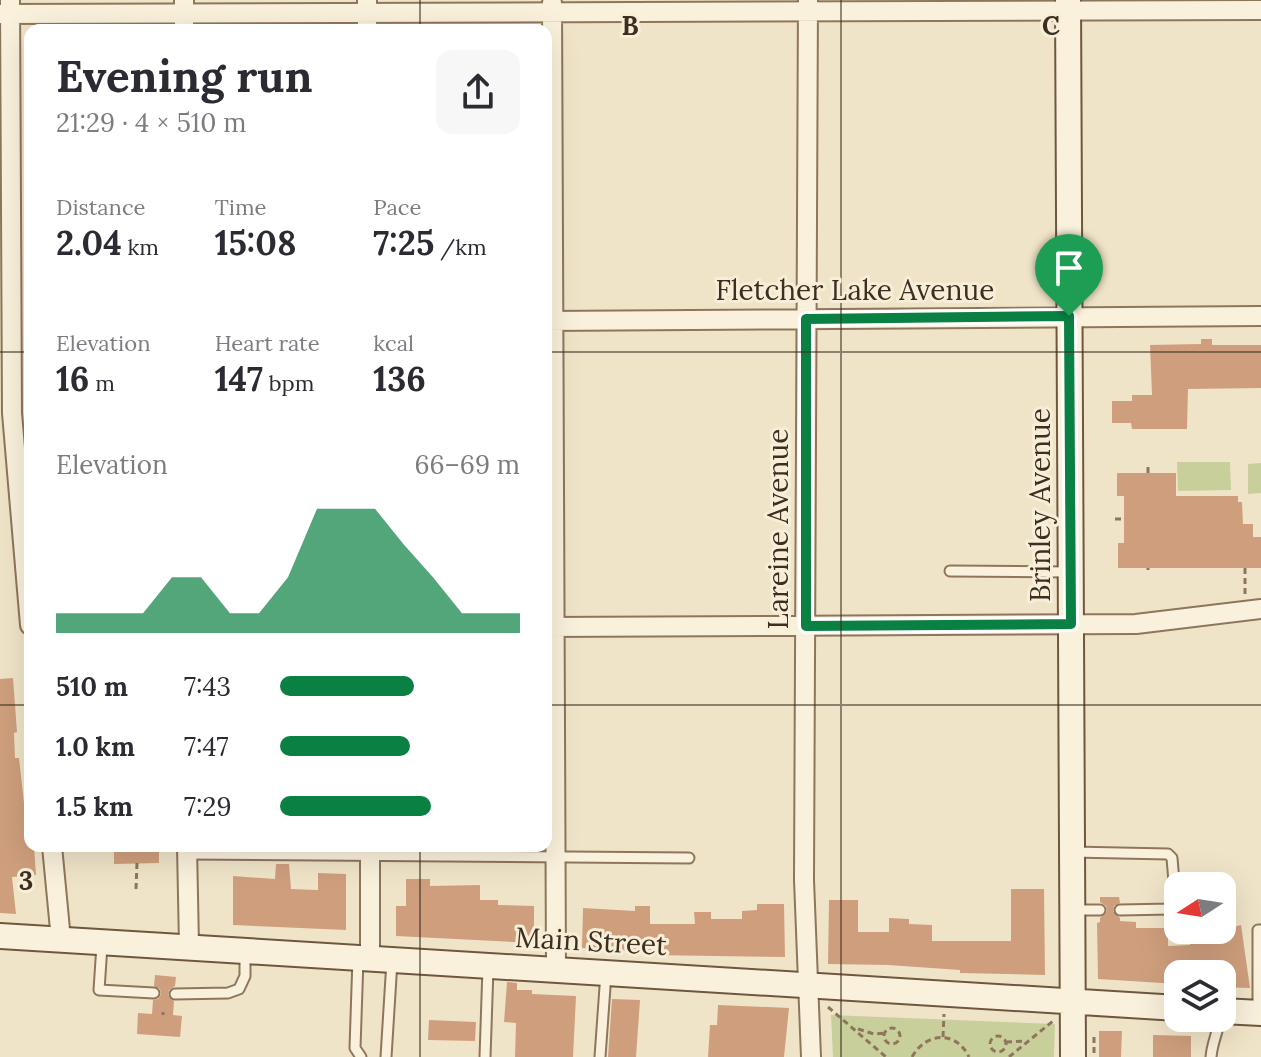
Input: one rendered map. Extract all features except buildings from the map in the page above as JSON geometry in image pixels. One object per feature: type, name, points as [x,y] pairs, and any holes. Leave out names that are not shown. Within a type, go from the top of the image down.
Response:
[{"type":"main road","name":"Brinley Avenue","points":[[1068,5],[1073,1057]]},
{"type":"main road","name":"Main Street","points":[[0,936],[1164,1007]]},
{"type":"main road","points":[[1236,1012],[1260,1013]]},
{"type":"street","name":"Lareine Avenue","points":[[808,5],[804,880],[811,1057]]},
{"type":"street","points":[[24,554],[12,413],[14,321],[7,9],[184,15],[367,14],[552,6],[1068,5],[1261,10]]},
{"type":"street","name":"Fletcher Lake Avenue","points":[[552,321],[1261,316]]},
{"type":"street","points":[[552,627],[1136,624],[1261,609]]},
{"type":"street","points":[[552,719],[556,969]]},
{"type":"street","points":[[53,852],[61,940]]},
{"type":"street","points":[[187,852],[189,946]]},
{"type":"street","points":[[370,852],[373,957]]},
{"type":"lane","points":[[950,571],[1070,572]]},
{"type":"lane","points":[[401,852],[689,858]]},
{"type":"lane","points":[[1072,852],[1168,854],[1172,858],[1176,906],[1171,909],[1120,910]]},
{"type":"lane","points":[[1072,910],[1100,910]]},
{"type":"lane","points":[[1260,1013],[1258,930],[1261,930]]},
{"type":"lane","points":[[102,942],[99,990],[154,993]]},
{"type":"lane","points":[[175,994],[228,993],[239,989],[245,976],[245,950]]},
{"type":"lane","points":[[361,1057],[355,1048],[373,957]]},
{"type":"lane","points":[[373,957],[386,1057]]},
{"type":"lane","points":[[485,1057],[488,965]]},
{"type":"lane","points":[[600,1057],[606,972]]},
{"type":"lane","points":[[1211,1057],[1218,1032]]},
{"type":"path","points":[[1148,467],[1148,473]]},
{"type":"path","points":[[1115,519],[1124,519]]},
{"type":"path","points":[[1243,600],[1245,568]]},
{"type":"path","points":[[136,889],[137,863]]},
{"type":"path","points":[[828,1007],[886,1057]]},
{"type":"path","points":[[943,1037],[944,1014]]},
{"type":"path","points":[[1009,1057],[1053,1021]]},
{"type":"path","points":[[854,1028],[874,1034],[885,1033]]},
{"type":"path","points":[[912,1057],[924,1041],[943,1037],[962,1045],[969,1057]]},
{"type":"path","points":[[1005,1042],[1030,1040]]},
{"type":"green space","points":[[1177,462],[1230,462],[1231,490],[1178,491]]},
{"type":"green space","points":[[1261,463],[1261,493],[1248,494],[1248,464]]},
{"type":"green space","points":[[831,1015],[1055,1024],[1054,1057],[833,1057]]},
{"type":"route","points":[[1069,316],[1071,624],[806,626],[806,319],[1069,316]]}]
